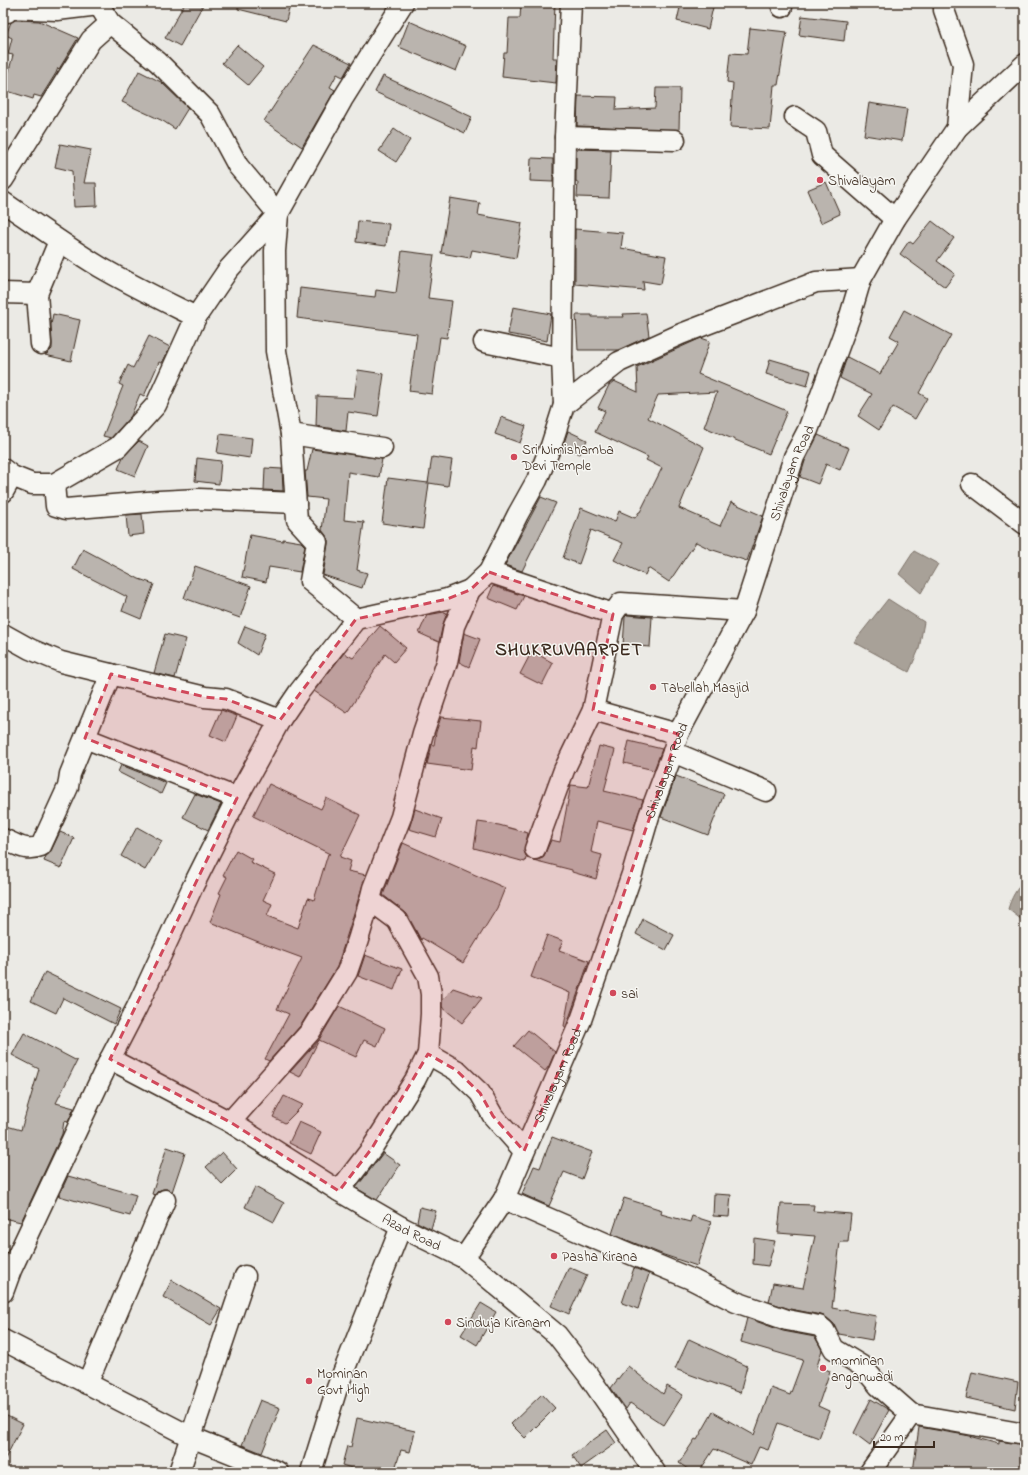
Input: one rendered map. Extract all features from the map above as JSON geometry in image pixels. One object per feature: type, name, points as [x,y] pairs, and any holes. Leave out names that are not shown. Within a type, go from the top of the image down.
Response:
[{"type":"street","points":[[6,479],[32,484],[54,484],[118,447],[156,405],[196,317],[228,270],[278,214],[342,100],[403,3]]},
{"type":"street","points":[[230,1122],[310,1032],[347,972],[384,856],[401,817],[423,733],[447,662],[454,626],[470,590],[489,572],[537,480],[551,446],[564,405],[562,358],[565,137],[571,3]]},
{"type":"street","points":[[944,3],[944,10],[963,64],[957,128]]},
{"type":"street","points":[[3,12],[7,12],[9,8],[57,10],[100,4],[110,23],[158,62],[210,114],[238,166],[278,214],[275,251],[276,351],[291,434],[297,520],[317,542],[310,581],[356,619]]},
{"type":"street","points":[[3,180],[91,40],[110,23]]},
{"type":"street","name":"Shivalayam Road","points":[[464,1258],[504,1199],[581,1020],[632,874],[649,816],[676,743],[744,611],[794,457],[808,430],[850,316],[861,279],[895,219],[957,128],[1025,64]]},
{"type":"street","points":[[795,117],[816,131],[822,155],[895,219]]},
{"type":"street","points":[[565,137],[675,140]]},
{"type":"street","points":[[3,202],[59,241],[101,267],[141,290],[196,317]]},
{"type":"street","points":[[41,344],[37,294],[59,241]]},
{"type":"street","points":[[564,405],[619,362],[681,334],[816,282],[861,279]]},
{"type":"street","points":[[3,293],[37,294]]},
{"type":"street","points":[[484,342],[562,358]]},
{"type":"street","points":[[291,434],[382,448]]},
{"type":"street","points":[[54,484],[56,506],[66,509],[199,499],[296,503]]},
{"type":"street","points":[[972,484],[1025,524]]},
{"type":"street","points":[[489,572],[613,614]]},
{"type":"street","points":[[3,1292],[7,1270],[137,1007],[193,886],[237,798],[280,720],[299,692],[356,619],[447,598],[470,590]]},
{"type":"street","points":[[535,850],[564,770],[593,710],[613,614],[621,603],[744,611]]},
{"type":"street","points":[[3,634],[30,649],[62,662],[205,697],[226,699],[280,720]]},
{"type":"street","points":[[3,839],[26,849],[41,846],[68,787],[70,774],[111,674]]},
{"type":"street","points":[[593,710],[676,743],[766,791]]},
{"type":"street","points":[[85,738],[237,798]]},
{"type":"street","points":[[339,1191],[372,1148],[415,1080],[428,1054],[431,994],[428,976],[397,920],[370,900]]},
{"type":"street","points":[[428,1054],[456,1070],[480,1093],[494,1116],[524,1151]]},
{"type":"street","name":"Azad Road","points":[[110,1059],[230,1122],[339,1191],[401,1227],[464,1258],[557,1335],[588,1376],[655,1472]]},
{"type":"street","points":[[504,1199],[691,1279],[736,1302],[787,1320],[819,1326],[824,1330],[834,1349],[862,1366],[879,1386],[911,1414],[1025,1434]]},
{"type":"street","points":[[87,1384],[165,1200]]},
{"type":"street","points":[[311,1472],[337,1388],[401,1227]]},
{"type":"street","points":[[179,1472],[245,1276]]},
{"type":"street","points":[[3,1340],[191,1437],[278,1472]]},
{"type":"street","points":[[870,1472],[911,1414]]},
{"type":"highlighted area","points":[[489,572],[613,614],[593,710],[678,734],[581,1020],[524,1151],[493,1116],[480,1093],[456,1070],[428,1054],[372,1148],[339,1191],[230,1122],[110,1059],[237,798],[85,738],[111,674],[205,697],[226,699],[280,720],[356,619],[447,599],[470,590]]},
{"type":"shaded area","points":[[914,551],[938,564],[921,593],[899,574]]},
{"type":"shaded area","points":[[888,599],[924,622],[919,649],[909,672],[854,642]]},
{"type":"shaded area","points":[[1025,881],[1025,917],[1022,920],[1008,909],[1014,894]]},
{"type":"building","points":[[185,3],[204,3],[180,46],[165,38]]},
{"type":"building","points":[[238,3],[290,3],[286,21],[238,9]]},
{"type":"building","points":[[521,3],[555,3],[553,58],[557,58],[556,83],[502,77],[504,53],[507,53],[509,18],[520,18]]},
{"type":"building","points":[[681,3],[714,3],[708,29],[677,21]]},
{"type":"building","points":[[802,16],[846,21],[844,41],[799,35]]},
{"type":"building","points":[[15,20],[39,21],[78,38],[41,97],[34,95],[33,99],[4,90],[13,55],[8,54],[12,38],[6,35],[11,22]]},
{"type":"building","points":[[409,21],[466,46],[456,71],[399,47]]},
{"type":"building","points":[[750,28],[787,32],[778,85],[774,85],[770,129],[730,127],[733,83],[727,82],[730,53],[747,54]]},
{"type":"building","points":[[237,45],[263,67],[248,85],[222,63]]},
{"type":"building","points":[[314,45],[351,63],[343,77],[337,74],[330,87],[335,90],[302,147],[264,121]]},
{"type":"building","points":[[139,71],[161,82],[188,108],[175,129],[163,121],[122,102]]},
{"type":"building","points":[[383,76],[472,117],[465,133],[375,92]]},
{"type":"building","points":[[656,88],[680,88],[679,130],[577,126],[578,96],[617,97],[616,110],[655,108]]},
{"type":"building","points":[[869,103],[907,109],[902,141],[864,135]]},
{"type":"building","points":[[394,129],[410,140],[396,162],[379,151]]},
{"type":"building","points":[[60,144],[91,150],[84,183],[96,183],[97,206],[74,207],[72,171],[55,167]]},
{"type":"building","points":[[576,149],[611,150],[609,198],[577,197],[578,182],[576,182]]},
{"type":"building","points":[[531,158],[553,159],[553,182],[530,181]]},
{"type":"building","points":[[826,182],[840,214],[821,223],[807,190]]},
{"type":"building","points":[[450,198],[480,203],[478,215],[522,223],[516,258],[472,250],[470,258],[441,253]]},
{"type":"building","points":[[358,221],[389,224],[386,246],[356,242]]},
{"type":"building","points":[[932,221],[954,238],[937,261],[955,274],[945,287],[900,254],[909,241],[913,244]]},
{"type":"building","points":[[575,229],[623,233],[621,248],[666,256],[661,284],[643,281],[644,290],[575,284]]},
{"type":"building","points":[[402,251],[434,255],[428,298],[452,301],[447,338],[440,337],[432,394],[409,391],[417,334],[297,318],[300,288],[375,297],[376,290],[396,293]]},
{"type":"building","points":[[513,307],[551,314],[547,341],[508,334]]},
{"type":"building","points":[[904,310],[951,335],[919,393],[927,398],[915,419],[893,407],[879,430],[858,416],[872,394],[840,378],[847,357],[880,374],[899,341],[890,336]]},
{"type":"building","points":[[646,313],[649,336],[618,350],[578,350],[576,315],[592,315],[592,317],[624,317],[623,314]]},
{"type":"building","points":[[53,314],[80,320],[71,361],[45,355],[52,349],[51,325]]},
{"type":"building","points":[[149,336],[170,347],[162,363],[159,362],[144,396],[140,394],[131,416],[111,438],[103,436],[123,386],[119,384],[128,365],[133,368]]},
{"type":"building","points":[[701,338],[710,341],[698,374],[787,411],[769,454],[704,427],[717,392],[658,395],[648,418],[704,447],[679,508],[720,526],[731,502],[763,516],[747,561],[710,549],[696,542],[669,582],[648,568],[645,575],[614,560],[623,543],[591,530],[579,564],[563,558],[581,508],[615,522],[619,511],[635,518],[640,512],[662,468],[646,460],[648,457],[595,432],[605,411],[598,408],[609,385],[614,381],[638,392],[637,367]]},
{"type":"building","points":[[770,359],[811,371],[807,386],[766,374]]},
{"type":"building","points":[[358,370],[384,374],[378,416],[348,412],[346,431],[316,426],[317,396],[354,398]]},
{"type":"building","points":[[501,417],[526,426],[520,443],[495,434]]},
{"type":"building","points":[[568,431],[587,440],[580,454],[563,446]]},
{"type":"building","points":[[220,434],[252,438],[250,458],[217,453]]},
{"type":"building","points":[[818,435],[849,448],[840,470],[826,464],[818,484],[800,477],[805,461]]},
{"type":"building","points":[[139,441],[148,446],[135,476],[118,469],[123,457]]},
{"type":"building","points":[[312,449],[382,459],[379,477],[348,472],[344,520],[364,522],[357,570],[367,573],[362,588],[323,575],[328,544],[328,538],[322,530],[326,499],[307,497],[305,471],[307,471]]},
{"type":"building","points":[[432,457],[452,460],[448,486],[429,483],[423,529],[382,523],[388,478],[428,483]]},
{"type":"building","points":[[197,458],[221,461],[219,484],[195,481]]},
{"type":"building","points":[[265,468],[282,469],[283,491],[264,490]]},
{"type":"building","points":[[541,497],[556,503],[522,571],[505,565]]},
{"type":"building","points":[[142,514],[144,534],[128,536],[126,515]]},
{"type":"building","points":[[250,535],[283,541],[283,539],[301,542],[305,546],[300,572],[269,567],[266,582],[242,577]]},
{"type":"building","points":[[83,549],[139,579],[154,584],[141,619],[122,611],[127,597],[73,569]]},
{"type":"building","points":[[195,566],[251,586],[240,618],[184,598]]},
{"type":"building","points":[[493,586],[524,596],[517,610],[488,598]]},
{"type":"building","points":[[444,612],[447,613],[439,642],[419,633],[427,615]]},
{"type":"building","points":[[627,615],[652,617],[650,647],[623,645],[625,617]]},
{"type":"building","points":[[245,626],[265,634],[257,655],[238,643]]},
{"type":"building","points":[[380,626],[406,648],[394,662],[385,654],[347,713],[314,691],[344,653],[353,658]]},
{"type":"building","points":[[464,633],[480,639],[469,667],[459,662]]},
{"type":"building","points":[[165,634],[186,639],[175,678],[154,673]]},
{"type":"building","points":[[532,651],[553,663],[542,685],[520,674]]},
{"type":"building","points":[[221,710],[237,716],[226,742],[210,735]]},
{"type":"building","points":[[441,717],[481,721],[478,747],[474,746],[471,770],[427,764],[432,745],[434,745],[436,732]]},
{"type":"building","points":[[629,741],[662,749],[654,770],[624,763]]},
{"type":"building","points":[[599,746],[615,750],[604,791],[643,800],[633,830],[597,821],[591,852],[602,855],[596,879],[572,872],[572,870],[533,860],[543,858],[551,840],[560,842],[571,785],[588,787]]},
{"type":"building","points":[[121,765],[166,783],[161,794],[118,772]]},
{"type":"building","points":[[676,776],[724,794],[708,835],[661,817]]},
{"type":"building","points":[[269,784],[321,809],[326,798],[360,815],[340,857],[351,861],[348,871],[366,875],[337,967],[301,1025],[269,1061],[265,1059],[289,1014],[277,1009],[302,958],[210,922],[221,894],[219,893],[227,877],[223,875],[236,850],[252,859],[250,862],[275,874],[263,900],[272,904],[267,916],[298,928],[308,898],[314,900],[328,854],[330,854],[253,816]]},
{"type":"building","points":[[195,794],[221,804],[208,830],[183,817]]},
{"type":"building","points":[[415,809],[442,819],[436,837],[409,829]]},
{"type":"building","points":[[478,822],[499,825],[528,833],[524,851],[526,856],[530,859],[526,858],[525,862],[474,848]]},
{"type":"building","points":[[137,827],[162,841],[145,870],[121,856]]},
{"type":"building","points":[[60,832],[74,838],[61,868],[44,861],[46,856],[51,851]]},
{"type":"building","points":[[403,843],[505,888],[497,908],[463,963],[422,938],[421,940],[407,914],[383,895]]},
{"type":"building","points":[[643,919],[674,935],[666,950],[636,934]]},
{"type":"building","points":[[547,935],[563,941],[559,950],[589,961],[566,1027],[564,1026],[570,993],[531,977]]},
{"type":"building","points":[[365,955],[402,969],[394,990],[358,976]]},
{"type":"building","points":[[45,972],[121,1009],[114,1024],[63,998],[56,1013],[31,1001]]},
{"type":"building","points":[[453,988],[482,998],[462,1023],[442,1007],[442,1001]]},
{"type":"building","points":[[339,1006],[385,1028],[377,1046],[364,1040],[356,1057],[319,1040]]},
{"type":"building","points":[[528,1030],[555,1052],[549,1066],[545,1071],[514,1046]]},
{"type":"building","points":[[24,1033],[77,1061],[56,1103],[74,1108],[68,1122],[64,1121],[62,1134],[21,1222],[3,1218],[3,1125],[21,1130],[39,1069],[12,1055]]},
{"type":"building","points":[[319,1040],[300,1077],[290,1072]]},
{"type":"building","points":[[284,1096],[303,1105],[285,1123],[273,1117]]},
{"type":"building","points":[[299,1122],[321,1132],[311,1154],[289,1143]]},
{"type":"building","points":[[552,1137],[592,1152],[582,1179],[564,1172],[549,1206],[522,1194],[534,1166],[540,1168]]},
{"type":"building","points":[[167,1147],[185,1153],[172,1192],[169,1189],[163,1189],[158,1191],[155,1195],[152,1194]]},
{"type":"building","points":[[222,1152],[237,1169],[222,1184],[206,1167]]},
{"type":"building","points":[[383,1153],[400,1165],[377,1200],[356,1188]]},
{"type":"building","points":[[68,1176],[136,1195],[130,1216],[59,1196]]},
{"type":"building","points":[[255,1187],[284,1203],[274,1222],[245,1207]]},
{"type":"building","points":[[714,1194],[731,1195],[729,1217],[713,1216]]},
{"type":"building","points":[[624,1198],[662,1210],[661,1214],[690,1222],[692,1216],[711,1222],[697,1266],[664,1255],[612,1234]]},
{"type":"building","points":[[781,1204],[814,1205],[813,1211],[851,1214],[848,1242],[840,1242],[832,1308],[876,1316],[872,1340],[839,1334],[834,1324],[826,1317],[821,1315],[790,1309],[769,1302],[773,1283],[803,1288],[815,1236],[778,1233]]},
{"type":"building","points":[[420,1207],[436,1211],[431,1229],[417,1222]]},
{"type":"building","points":[[754,1238],[775,1241],[768,1266],[753,1264]]},
{"type":"building","points":[[569,1267],[587,1275],[569,1314],[551,1306]]},
{"type":"building","points":[[634,1268],[649,1274],[638,1309],[622,1303]]},
{"type":"building","points":[[172,1280],[221,1309],[211,1325],[163,1297]]},
{"type":"building","points":[[481,1303],[496,1312],[477,1345],[461,1335]]},
{"type":"building","points":[[747,1318],[783,1331],[815,1337],[822,1350],[817,1366],[830,1371],[818,1406],[829,1411],[819,1438],[778,1423],[768,1450],[759,1447],[751,1465],[714,1449],[699,1472],[692,1472],[679,1463],[695,1439],[697,1440],[713,1412],[754,1435],[771,1388],[790,1395],[803,1360],[741,1342]]},
{"type":"building","points":[[689,1339],[747,1366],[740,1393],[675,1369]]},
{"type":"building","points":[[628,1366],[663,1394],[667,1386],[683,1395],[664,1425],[630,1403],[626,1409],[611,1388]]},
{"type":"building","points":[[972,1372],[1018,1382],[1015,1409],[966,1398]]},
{"type":"building","points":[[542,1394],[555,1408],[525,1438],[511,1424]]},
{"type":"building","points":[[871,1399],[889,1410],[870,1445],[854,1433]]},
{"type":"building","points":[[260,1400],[280,1408],[262,1453],[242,1445]]},
{"type":"building","points":[[3,1414],[23,1424],[3,1463]]},
{"type":"building","points":[[357,1418],[415,1431],[410,1452],[401,1450],[394,1472],[364,1472],[342,1465],[347,1446],[351,1447]]},
{"type":"building","points":[[919,1427],[965,1435],[999,1444],[999,1441],[1025,1445],[1025,1472],[913,1472]]},
{"type":"building","points":[[607,1430],[616,1443],[581,1468],[572,1455]]},
{"type":"place","name":"Shivalayam","points":[[820,180]]},
{"type":"place","name":"Sri Nimishamba Devi Temple","points":[[514,457]]},
{"type":"place","name":"Tabellah Masjid","points":[[653,687]]},
{"type":"place","name":"sai","points":[[613,993]]},
{"type":"place","name":"Pasha Kirana","points":[[554,1256]]},
{"type":"place","name":"Sinduja Kiranam","points":[[448,1322]]},
{"type":"place","name":"mominan anganwadi","points":[[823,1368]]},
{"type":"place","name":"Mominan Govt High","points":[[309,1381]]},
{"type":"district","name":"SHUKRUVAARPET","points":[[569,649]]}]
